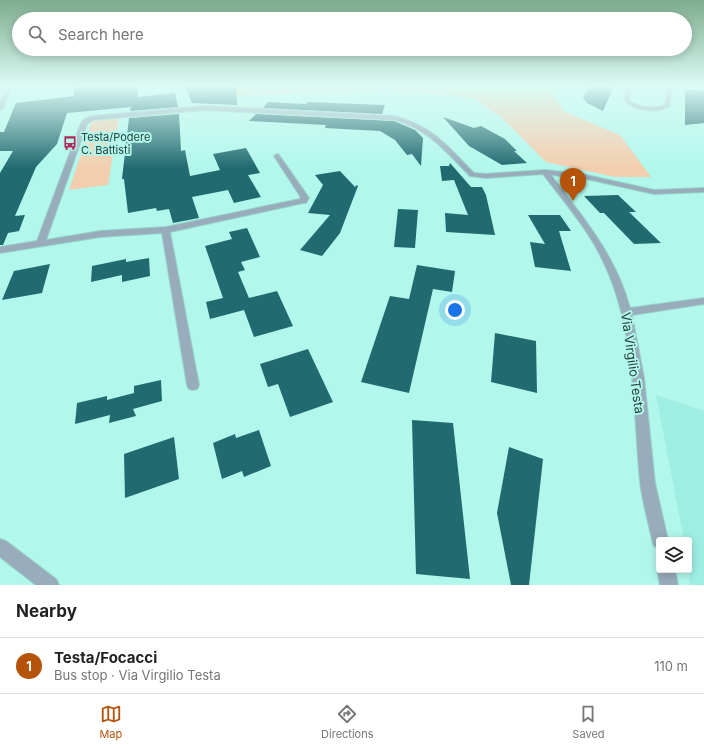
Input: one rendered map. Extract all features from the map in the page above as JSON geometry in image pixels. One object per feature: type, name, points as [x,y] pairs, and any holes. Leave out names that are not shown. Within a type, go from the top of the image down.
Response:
[{"type":"street","points":[[41,243],[84,123],[87,120],[149,113]]},
{"type":"street","points":[[302,113],[394,118],[409,122],[434,136],[472,175],[486,176],[545,172],[582,176],[654,192],[704,190]]},
{"type":"street","points":[[0,250],[100,234],[166,230],[303,201],[305,198],[304,196],[277,156]]},
{"type":"street","name":"Via Virgilio Testa","points":[[545,172],[590,231],[614,274],[627,312],[633,342],[648,484],[659,537]]},
{"type":"street","points":[[166,230],[193,385]]},
{"type":"street","points":[[627,312],[704,300]]},
{"type":"street","points":[[0,548],[50,585]]},
{"type":"street","points":[[666,573],[668,585]]},
{"type":"shaded area","points":[[495,113],[568,113],[620,135],[651,177],[615,177],[546,162]]},
{"type":"shaded area","points":[[119,118],[108,185],[69,190],[92,121]]},
{"type":"shaded area","points":[[656,395],[704,411],[704,585],[690,585],[688,573],[692,573],[692,537],[683,537]]},
{"type":"building","points":[[12,113],[67,113],[57,144],[36,167],[15,216],[25,215],[19,231],[8,233],[3,245],[0,245],[0,173],[13,151],[0,151],[0,132],[4,132]]},
{"type":"building","points":[[685,113],[704,113],[704,123],[685,125]]},
{"type":"building","points":[[179,114],[181,151],[185,150],[190,176],[220,170],[213,154],[246,148],[260,173],[248,175],[261,197],[234,203],[228,190],[192,197],[199,218],[173,223],[169,209],[157,211],[156,208],[128,213],[124,179],[122,179],[129,118]]},
{"type":"building","points":[[256,114],[394,121],[415,130],[423,138],[421,166],[412,154],[407,155],[395,140],[380,131],[325,128],[326,125],[249,121]]},
{"type":"building","points":[[443,117],[474,128],[481,126],[505,139],[517,151],[514,151],[527,163],[502,165],[469,146]]},
{"type":"building","points":[[450,163],[471,187],[482,187],[486,195],[495,235],[446,232],[445,213],[468,215],[454,180],[442,181],[440,166],[449,166]]},
{"type":"building","points":[[340,171],[355,187],[357,185],[358,186],[340,233],[322,256],[300,250],[330,215],[308,213],[323,185],[315,175]]},
{"type":"building","points":[[618,195],[636,212],[629,212],[661,243],[634,244],[604,213],[600,213],[584,196]]},
{"type":"building","points":[[398,209],[418,210],[415,248],[394,247]]},
{"type":"building","points":[[528,215],[560,215],[571,231],[559,231],[571,271],[535,267],[530,242],[545,244]]},
{"type":"building","points":[[247,228],[260,257],[241,262],[245,270],[238,272],[249,298],[277,291],[293,326],[254,337],[244,310],[210,319],[206,302],[223,298],[205,246],[232,239],[229,232]]},
{"type":"building","points":[[149,258],[150,276],[122,282],[122,275],[91,282],[92,266],[126,259],[126,262]]},
{"type":"building","points":[[50,264],[42,293],[2,300],[14,271]]},
{"type":"building","points":[[417,265],[455,271],[452,292],[433,289],[409,393],[361,382],[390,296],[409,299]]},
{"type":"building","points":[[495,333],[536,341],[537,393],[491,382]]},
{"type":"building","points":[[308,349],[333,402],[290,417],[278,384],[268,387],[260,364]]},
{"type":"building","points":[[161,380],[162,401],[133,409],[136,416],[109,423],[110,415],[75,424],[77,403],[107,396],[107,400],[134,393],[134,386]]},
{"type":"building","points":[[412,420],[453,423],[470,579],[416,574]]},
{"type":"building","points":[[259,430],[271,466],[244,477],[242,471],[222,479],[213,443],[235,434],[236,438]]},
{"type":"building","points":[[174,437],[179,479],[125,498],[124,454]]},
{"type":"building","points":[[509,447],[543,459],[529,585],[511,585],[497,513]]},
{"type":"place","name":"Testa/Podere C. Battisti","points":[[70,143]]},
{"type":"place","name":"Testa/Focacci","points":[[573,201]]}]
